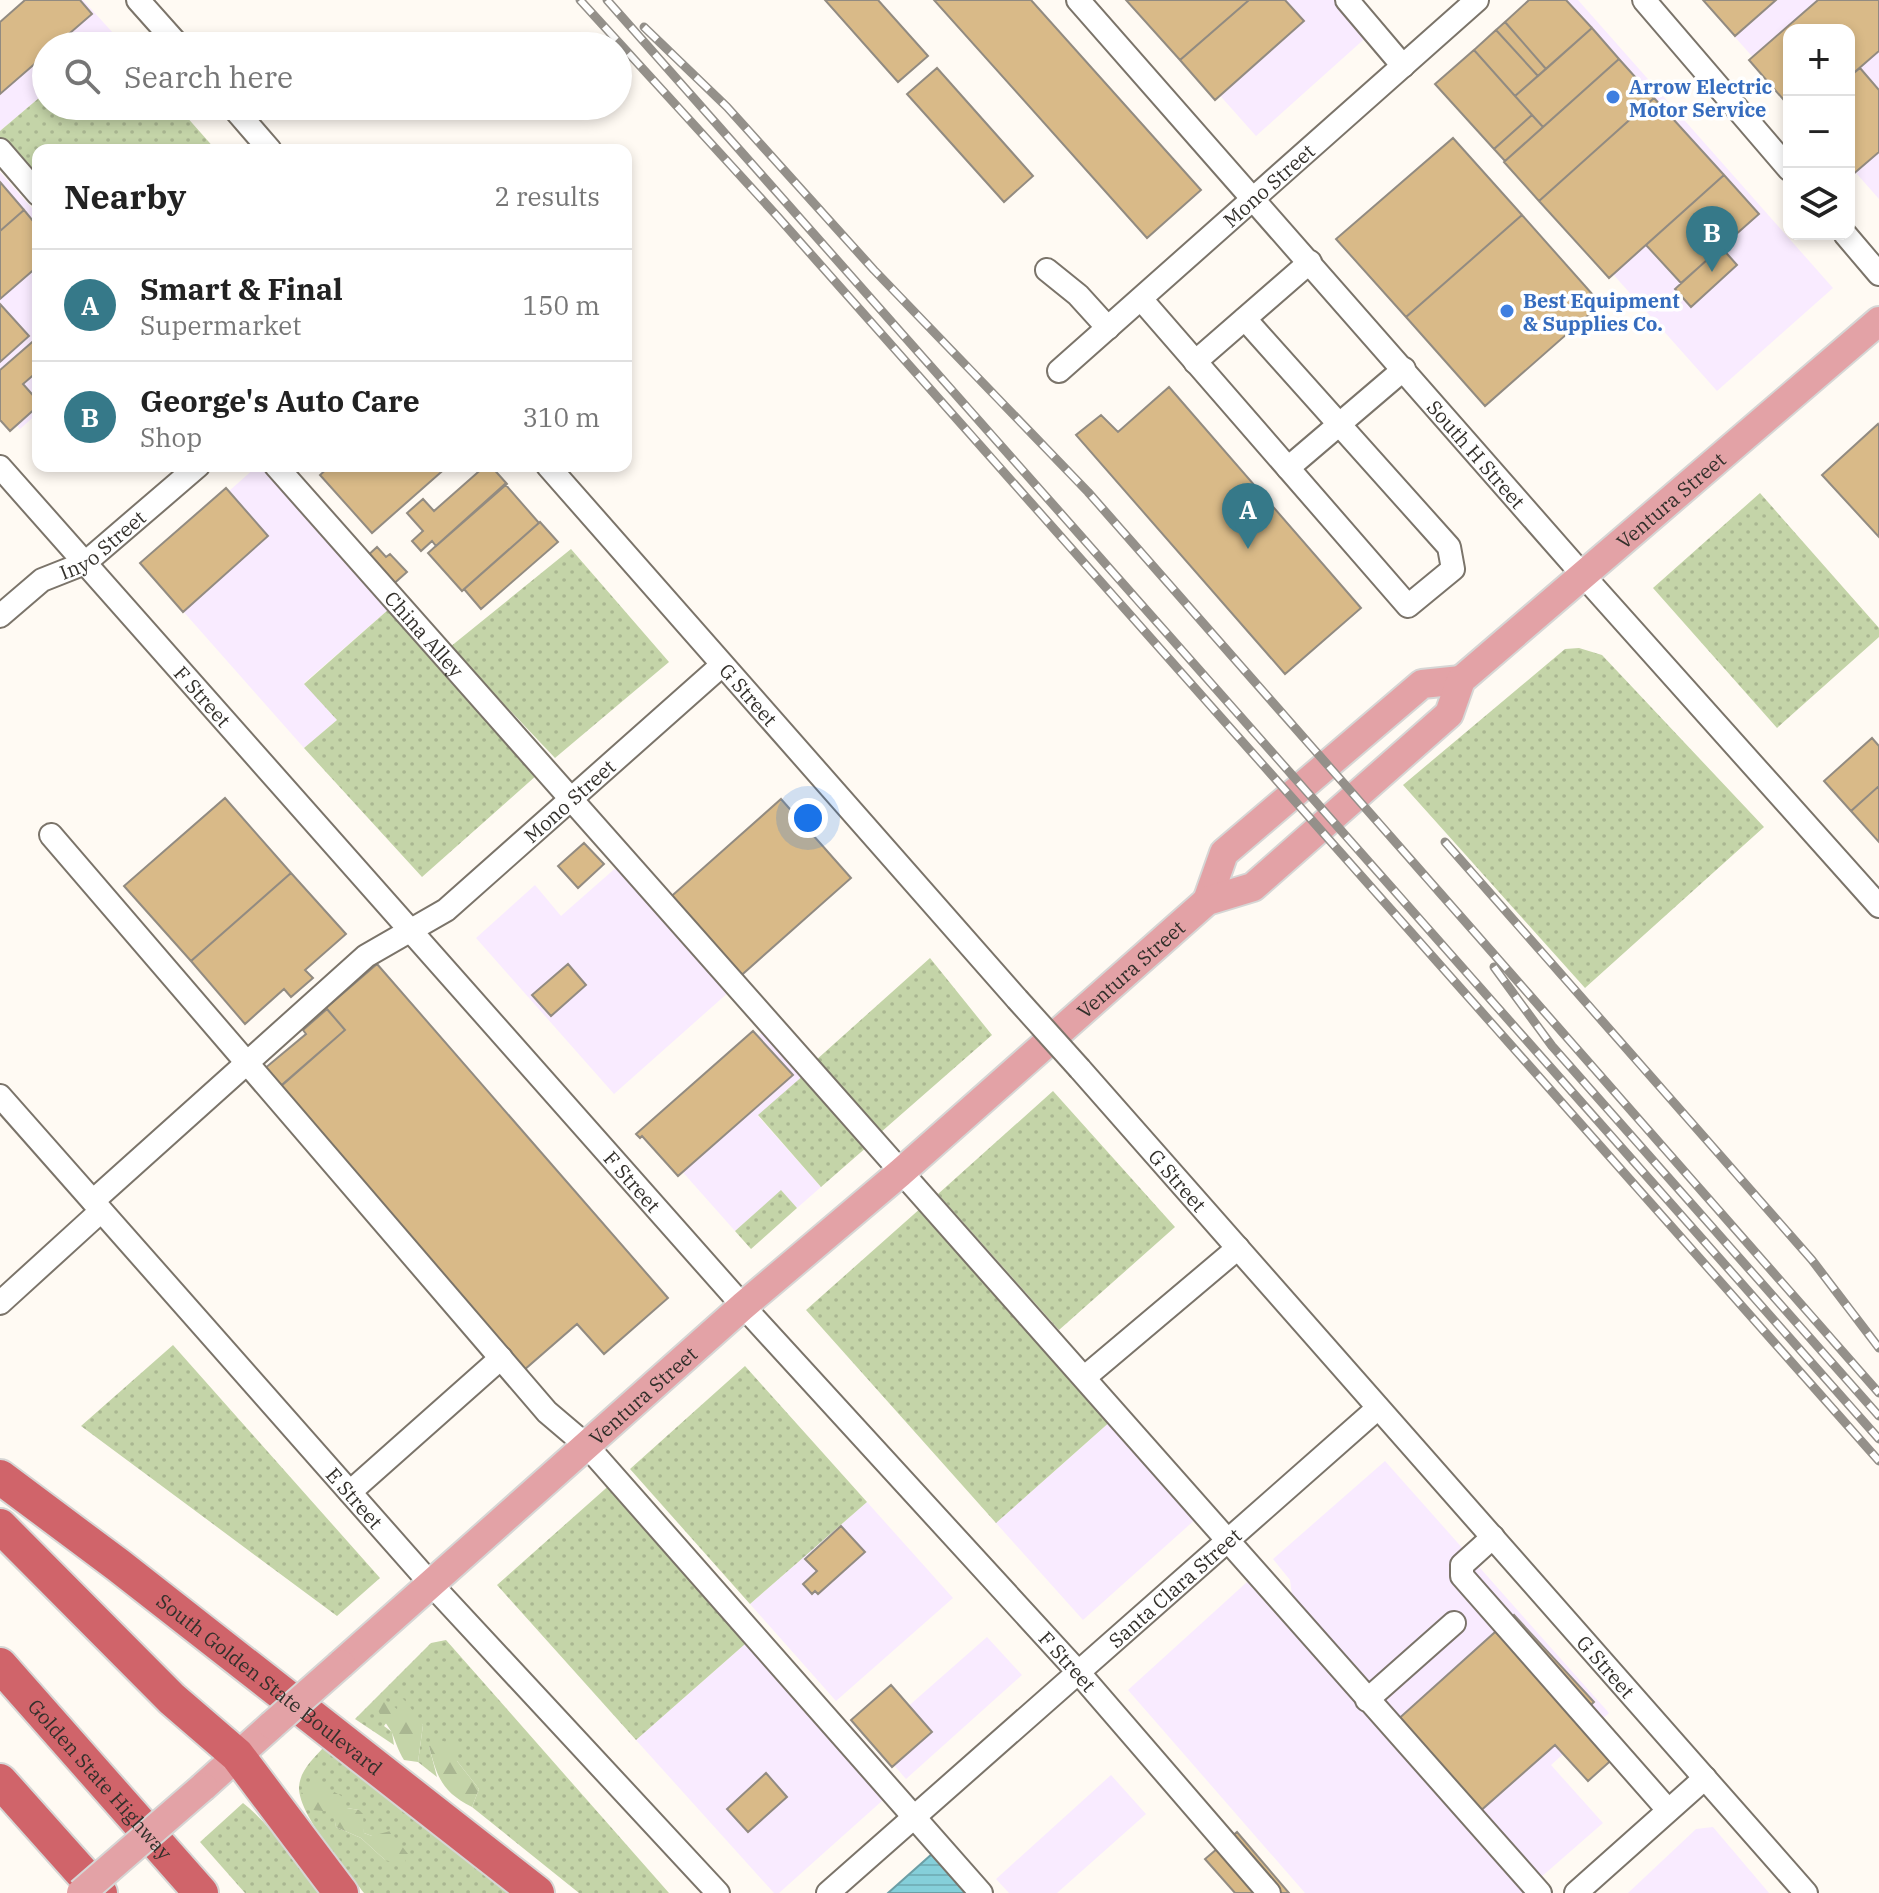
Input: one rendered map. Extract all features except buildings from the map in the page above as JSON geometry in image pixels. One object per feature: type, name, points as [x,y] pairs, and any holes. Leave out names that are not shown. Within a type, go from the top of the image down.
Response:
[{"type":"highway","name":"South Golden State Boulevard","points":[[0,1477],[118,1565],[537,1893]]},
{"type":"highway","points":[[0,1526],[172,1699],[237,1755],[341,1893]]},
{"type":"highway","name":"Golden State Highway","points":[[0,1665],[201,1893]]},
{"type":"highway","points":[[0,1781],[100,1893]]},
{"type":"main road","name":"Ventura Street","points":[[81,1893],[743,1306],[900,1173],[1207,901],[1253,887],[1449,714],[1461,680],[1879,321]]},
{"type":"main road","name":"Ventura Street","points":[[1207,901],[1224,853],[1422,684],[1461,680]]},
{"type":"street","points":[[138,0],[167,32]]},
{"type":"street","name":"South H Street","points":[[1078,0],[1582,574],[1879,906]]},
{"type":"street","points":[[1347,0],[1403,66]]},
{"type":"street","name":"Mono Street","points":[[1059,371],[1477,0]]},
{"type":"street","points":[[1644,0],[1788,168]]},
{"type":"street","points":[[244,120],[265,144]]},
{"type":"street","points":[[0,150],[32,187]]},
{"type":"street","points":[[1850,240],[1879,274]]},
{"type":"street","points":[[1195,362],[1310,262]]},
{"type":"street","points":[[1047,270],[1078,295],[1108,328]]},
{"type":"street","points":[[1141,299],[1408,606],[1453,569],[1449,547],[1245,319]]},
{"type":"street","points":[[1288,468],[1404,369]]},
{"type":"street","name":"F Street","points":[[0,467],[743,1306],[1079,1673],[1269,1893]]},
{"type":"street","name":"Inyo Street","points":[[0,616],[42,580],[85,563],[191,472]]},
{"type":"street","name":"China Alley","points":[[281,472],[1540,1893]]},
{"type":"street","name":"G Street","points":[[553,472],[1806,1893]]},
{"type":"street","name":"Mono Street","points":[[97,1206],[246,1063],[366,956],[446,910],[722,665]]},
{"type":"street","points":[[51,835],[547,1412],[587,1446],[981,1893]]},
{"type":"street","name":"E Street","points":[[0,1096],[431,1584],[718,1893]]},
{"type":"street","points":[[0,1303],[97,1206]]},
{"type":"street","points":[[1085,1377],[1238,1248]]},
{"type":"street","points":[[350,1492],[501,1358]]},
{"type":"street","name":"Santa Clara Street","points":[[828,1893],[1378,1408]]},
{"type":"street","points":[[1493,1537],[1462,1565],[1462,1576],[1668,1810]]},
{"type":"street","points":[[1367,1700],[1454,1623]]},
{"type":"street","points":[[1576,1893],[1705,1778]]},
{"type":"shaded area","points":[[35,0],[83,0],[112,32],[32,32],[32,104],[0,131],[0,31]]},
{"type":"shaded area","points":[[1135,0],[1342,0],[1371,33],[1256,136]]},
{"type":"shaded area","points":[[1533,0],[1578,0],[1783,232],[1783,240],[1790,240],[1833,288],[1717,391],[1442,82]]},
{"type":"shaded area","points":[[1702,0],[1879,0],[1879,199],[1855,172],[1855,24],[1783,24],[1783,91]]},
{"type":"shaded area","points":[[0,172],[32,208],[32,418],[20,429],[0,406]]},
{"type":"shaded area","points":[[250,472],[266,472],[389,609],[304,683],[337,720],[304,748],[144,567]]},
{"type":"shaded area","points":[[619,865],[730,991],[614,1094],[476,938],[535,885],[561,916]]},
{"type":"shaded area","points":[[765,1030],[805,1074],[758,1116],[821,1187],[797,1208],[781,1191],[735,1231],[648,1133]]},
{"type":"shaded area","points":[[1112,1420],[1198,1517],[1083,1620],[996,1523]]},
{"type":"shaded area","points":[[1385,1461],[1609,1713],[1551,1765],[1603,1823],[1540,1878],[1293,1603],[1290,1580],[1273,1559]]},
{"type":"shaded area","points":[[867,1502],[953,1598],[836,1701],[750,1604]]},
{"type":"shaded area","points":[[1247,1582],[1526,1893],[1305,1893],[1128,1690]]},
{"type":"shaded area","points":[[753,1637],[892,1792],[779,1893],[774,1893],[636,1740]]},
{"type":"shaded area","points":[[987,1637],[1022,1675],[906,1779],[871,1739]]},
{"type":"shaded area","points":[[1111,1775],[1146,1814],[1057,1893],[1009,1893],[996,1879]]},
{"type":"shaded area","points":[[1713,1827],[1769,1893],[1628,1893],[1696,1829]]},
{"type":"green space","points":[[32,104],[32,120],[189,120],[211,144],[32,144],[32,181],[0,146],[0,131]]},
{"type":"green space","points":[[1760,493],[1879,628],[1879,637],[1777,728],[1653,588]]},
{"type":"green space","points":[[571,549],[669,662],[555,758],[450,647]]},
{"type":"green space","points":[[389,609],[537,775],[422,877],[304,748],[337,720],[304,684]]},
{"type":"green space","points":[[1579,648],[1602,655],[1764,827],[1585,988],[1403,785],[1565,649]]},
{"type":"green space","points":[[930,958],[992,1035],[880,1133],[815,1061]]},
{"type":"green space","points":[[805,1074],[868,1146],[821,1187],[758,1115]]},
{"type":"green space","points":[[1053,1091],[1175,1227],[1059,1330],[938,1194]]},
{"type":"green space","points":[[781,1190],[797,1208],[751,1249],[735,1231]]},
{"type":"green space","points":[[922,1207],[1112,1420],[996,1523],[806,1310]]},
{"type":"green space","points":[[173,1345],[380,1578],[337,1616],[81,1426]]},
{"type":"green space","points":[[745,1366],[867,1502],[750,1604],[630,1469]]},
{"type":"green space","points":[[613,1482],[753,1637],[636,1740],[497,1585]]},
{"type":"green space","points":[[446,1640],[669,1893],[579,1893],[472,1807],[479,1789],[457,1761],[429,1746],[437,1777],[418,1762],[423,1725],[397,1709],[384,1726],[392,1732],[394,1745],[355,1719],[431,1643]]},
{"type":"green space","points":[[399,1696],[423,1725],[418,1762],[404,1760],[377,1708],[385,1700],[397,1709]]},
{"type":"green space","points":[[443,1741],[457,1746],[457,1761],[479,1789],[472,1807],[454,1796],[438,1775],[429,1746]]},
{"type":"green space","points":[[325,1746],[512,1893],[364,1893],[325,1842],[301,1799],[299,1787],[302,1775]],"holes":[[[347,1808],[359,1810],[364,1833],[372,1836],[385,1860],[361,1838],[336,1827],[334,1812]]]},
{"type":"green space","points":[[319,1783],[343,1797],[347,1808],[363,1814],[364,1833],[372,1836],[390,1831],[408,1854],[404,1865],[385,1860],[361,1838],[336,1827],[333,1812],[313,1810],[301,1793]]},
{"type":"green space","points":[[243,1803],[274,1834],[318,1893],[245,1893],[200,1842]]},
{"type":"water","points":[[932,1854],[967,1893],[888,1893]]},
{"type":"railway","points":[[580,0],[609,32]]},
{"type":"railway","points":[[607,0],[1879,1439]]},
{"type":"railway","points":[[644,27],[727,107],[874,270],[1088,492],[1879,1393]]},
{"type":"railway","points":[[632,57],[778,217],[1879,1461]]},
{"type":"railway","points":[[1445,842],[1812,1260],[1879,1348]]},
{"type":"railway","points":[[1494,967],[1552,1046],[1879,1416]]},
{"type":"place","name":"Arrow Electric Motor Service","points":[[1613,97]]},
{"type":"place","name":"George's Auto Care","points":[[1712,272]]},
{"type":"place","name":"Best Equipment & Supplies Co.","points":[[1507,311]]},
{"type":"place","name":"Smart & Final","points":[[1248,549]]}]
